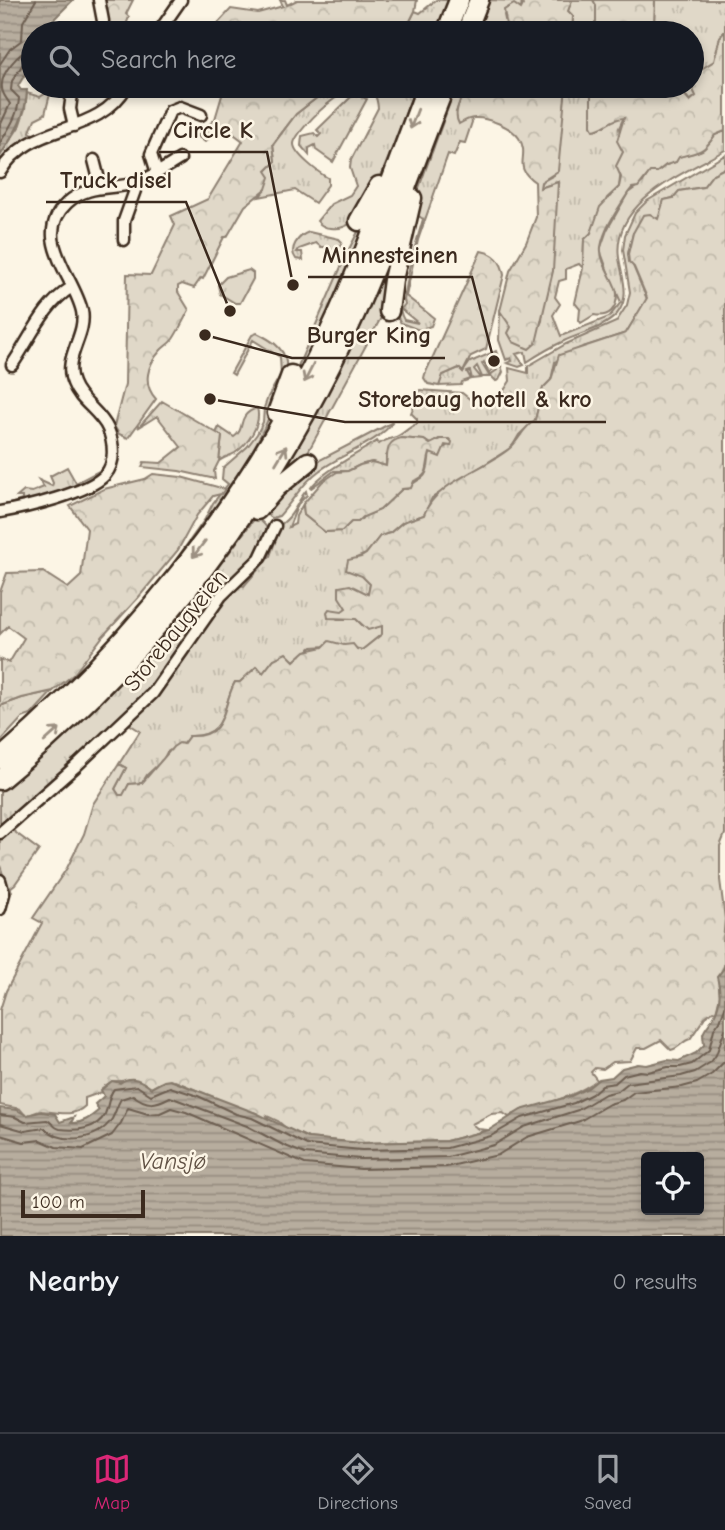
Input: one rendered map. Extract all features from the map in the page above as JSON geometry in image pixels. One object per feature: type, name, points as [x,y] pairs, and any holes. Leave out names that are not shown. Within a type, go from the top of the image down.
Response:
[{"type":"highway","points":[[451,21],[457,4]]},
{"type":"highway","points":[[0,759],[69,697],[135,627],[181,572],[238,494],[290,408],[330,330],[369,240],[422,98]]},
{"type":"highway","points":[[0,780],[66,723],[127,661],[194,582],[281,455],[323,380],[368,284],[440,98]]},
{"type":"highway","points":[[389,311],[407,216],[427,150],[427,131]]},
{"type":"highway","points":[[359,221],[389,165],[402,152]]},
{"type":"highway","points":[[238,494],[239,481],[273,422],[291,375]]},
{"type":"highway","points":[[216,552],[230,545],[265,500],[307,462]]},
{"type":"street","points":[[99,0],[103,21]]},
{"type":"street","points":[[166,21],[181,0]]},
{"type":"street","points":[[71,98],[70,109],[74,127]]},
{"type":"street","points":[[0,172],[11,156],[32,140],[92,119],[111,107],[118,98]]},
{"type":"street","points":[[157,173],[151,154],[170,111],[180,107],[201,115]]},
{"type":"street","points":[[0,512],[37,504],[79,489],[101,479],[111,466],[113,446],[106,425],[77,391],[71,377],[71,358],[84,319],[61,264],[53,232],[60,212],[67,203],[101,187],[138,182],[180,159]]},
{"type":"street","points":[[94,160],[101,187]]},
{"type":"street","points":[[124,240],[124,221],[138,182]]},
{"type":"street","points":[[12,365],[48,306],[57,296],[72,287]]},
{"type":"street","name":"Storebaugveien","points":[[0,834],[153,693],[221,596],[260,558],[275,526]]},
{"type":"street","points":[[0,880],[4,894],[0,909]]},
{"type":"green space","points":[[102,0],[133,0],[126,14],[129,17],[128,21],[107,21]]},
{"type":"green space","points":[[280,0],[285,0],[287,5],[297,0],[417,0],[410,21],[220,21],[231,9],[258,13],[283,6]]},
{"type":"green space","points":[[436,0],[451,0],[442,21],[410,21],[415,11],[420,13]]},
{"type":"green space","points":[[489,0],[522,1],[521,9],[507,8],[505,21],[481,21]]},
{"type":"green space","points":[[520,0],[572,0],[568,11],[573,16],[573,21],[506,21],[504,10],[514,4],[521,9],[523,5]]},
{"type":"green space","points":[[572,0],[593,0],[596,4],[596,21],[573,21],[573,16],[568,11]]},
{"type":"green space","points":[[593,0],[655,0],[654,21],[596,21],[596,5]]},
{"type":"green space","points":[[655,0],[725,0],[725,31],[720,37],[714,62],[704,68],[704,21],[654,21]]},
{"type":"green space","points":[[725,31],[725,131],[715,135],[700,151],[679,157],[676,162],[657,172],[650,172],[638,187],[632,188],[628,193],[608,226],[601,247],[603,260],[616,289],[616,304],[608,314],[594,315],[581,323],[580,309],[575,303],[583,268],[584,240],[591,233],[600,207],[619,187],[621,177],[616,166],[623,152],[617,141],[624,118],[593,130],[591,98],[687,98],[690,101],[694,98],[704,98],[704,67],[714,61],[720,37]]},
{"type":"green space","points":[[26,98],[49,98],[45,114],[35,119],[30,132],[34,135],[15,146],[0,163],[0,156],[19,127]]},
{"type":"green space","points":[[221,98],[317,98],[296,114],[273,144],[275,162],[266,171],[270,177],[266,189],[245,206],[227,237],[224,237],[203,279],[201,278],[194,288],[182,284],[178,286],[178,292],[189,310],[173,339],[152,362],[148,381],[156,399],[128,438],[119,434],[114,426],[125,384],[127,274],[151,275],[175,225],[171,216],[208,199],[243,141],[223,126],[205,142],[197,136],[215,119]]},
{"type":"green space","points":[[317,98],[336,98],[306,125],[294,144],[302,158],[328,178],[328,185],[315,203],[295,190],[259,197],[266,189],[266,171],[275,162],[273,145],[296,114]]},
{"type":"green space","points":[[350,98],[367,99],[333,162],[316,150],[315,145],[309,148],[309,155],[301,146],[302,136],[314,133],[318,137],[321,134],[317,130]]},
{"type":"green space","points":[[375,98],[411,98],[388,159],[361,212],[345,226],[325,227],[317,221],[331,204],[350,195],[356,186],[350,168],[351,160],[378,108]]},
{"type":"green space","points":[[452,98],[461,98],[456,112],[471,118],[472,122],[465,143],[460,142],[454,156],[448,154],[418,240],[406,296],[434,318],[431,326],[419,330],[401,323],[394,311],[416,196]],"holes":[[[417,215],[423,219],[410,264],[405,304],[401,309],[418,323],[404,320],[400,310],[399,298],[403,269]]]},
{"type":"green space","points":[[462,98],[565,98],[558,171],[541,182],[540,188],[558,182],[553,271],[536,343],[529,349],[513,342],[508,333],[511,327],[500,311],[510,271],[526,243],[536,217],[535,182],[524,171],[522,145],[516,134],[486,119],[470,119],[459,124],[457,110]]},
{"type":"green space","points":[[564,98],[591,98],[591,126],[597,130],[615,118],[624,117],[619,128],[623,152],[619,187],[607,198],[591,233],[584,240],[583,268],[579,264],[566,269],[566,279],[559,281],[555,297],[560,304],[553,315],[561,336],[609,317],[621,302],[600,250],[607,230],[628,193],[643,182],[650,171],[657,172],[676,162],[678,157],[700,151],[715,135],[725,131],[725,150],[654,191],[627,220],[620,238],[619,258],[625,294],[617,314],[599,327],[559,343],[527,362],[525,352],[516,354],[524,365],[519,367],[507,363],[512,361],[511,358],[506,360],[499,340],[500,311],[512,327],[537,331],[542,321],[558,182],[540,188],[541,182],[554,175]]},
{"type":"green space","points":[[725,155],[725,168],[713,174],[703,187],[680,191],[673,198],[664,200],[659,219],[633,233],[628,254],[647,299],[626,333],[580,348],[555,362],[551,380],[543,388],[535,420],[519,435],[512,447],[432,498],[424,515],[403,522],[390,533],[380,536],[366,554],[356,558],[362,576],[370,584],[368,595],[356,589],[344,602],[346,608],[338,619],[356,619],[363,626],[382,626],[382,634],[362,650],[344,645],[312,647],[294,661],[290,658],[274,659],[263,673],[257,667],[240,682],[235,682],[222,719],[211,732],[189,736],[183,744],[167,752],[142,783],[129,784],[124,795],[119,795],[115,789],[126,768],[119,764],[140,731],[126,722],[213,610],[237,585],[244,586],[270,556],[278,534],[276,530],[291,514],[306,491],[307,495],[298,504],[289,527],[295,524],[303,504],[304,515],[325,532],[342,531],[351,522],[358,522],[380,510],[402,489],[407,489],[422,478],[427,470],[430,453],[436,454],[448,445],[448,439],[439,439],[430,444],[424,440],[401,438],[386,456],[386,466],[372,462],[348,471],[334,471],[310,489],[330,470],[377,441],[379,444],[396,437],[417,424],[417,419],[411,413],[417,399],[423,402],[425,399],[419,394],[420,390],[462,393],[471,400],[489,397],[489,402],[495,401],[494,396],[501,393],[504,397],[507,395],[503,392],[510,381],[509,368],[528,373],[528,366],[566,344],[616,322],[627,305],[630,292],[623,250],[625,235],[635,213],[647,201]]},
{"type":"green space","points":[[725,168],[725,834],[720,846],[720,880],[725,919],[725,964],[718,980],[720,996],[716,1012],[713,1011],[705,1017],[690,1039],[674,1049],[671,1050],[661,1040],[646,1048],[637,1048],[630,1061],[613,1062],[603,1069],[595,1068],[591,1072],[597,1080],[577,1092],[509,1117],[503,1113],[491,1114],[472,1124],[478,1129],[488,1130],[446,1141],[356,1143],[308,1138],[267,1116],[268,1120],[175,1081],[160,1083],[151,1088],[136,1080],[112,1081],[102,1088],[102,1092],[85,1098],[85,1106],[80,1110],[70,1113],[40,1111],[26,1116],[20,1109],[0,1105],[0,1010],[6,991],[42,923],[33,918],[67,868],[84,834],[93,804],[119,764],[126,768],[115,789],[119,795],[123,795],[129,784],[142,783],[173,747],[179,743],[183,744],[189,736],[211,732],[222,719],[235,682],[240,682],[257,666],[263,673],[274,659],[286,653],[294,661],[305,651],[323,647],[329,641],[344,645],[353,644],[362,650],[382,634],[382,626],[368,630],[356,619],[328,618],[329,609],[342,611],[346,608],[339,597],[339,587],[350,585],[368,594],[370,584],[362,576],[346,570],[348,560],[366,554],[380,536],[390,533],[403,522],[424,515],[438,494],[449,485],[510,448],[535,420],[543,388],[551,380],[559,355],[626,333],[647,298],[634,267],[629,262],[628,254],[633,233],[643,215],[650,214],[658,219],[664,200],[673,198],[679,191],[703,187],[713,174]]},
{"type":"green space","points":[[361,226],[365,227],[328,315],[297,379],[295,373]]},
{"type":"green space","points":[[398,231],[382,316],[309,450],[278,477],[343,357]]},
{"type":"green space","points":[[309,232],[342,242],[337,252],[331,255],[330,247],[321,247],[316,243],[299,249],[297,252],[302,252],[303,260],[296,259],[293,251],[295,243]]},
{"type":"green space","points":[[481,251],[497,258],[504,275],[486,349],[471,356],[463,372],[459,368],[443,375],[439,386],[428,384],[424,378],[425,374]]},
{"type":"green space","points":[[249,270],[253,273],[253,279],[240,303],[220,294],[218,285],[226,277]]},
{"type":"green space","points":[[257,333],[275,344],[285,357],[286,370],[281,386],[269,418],[245,464],[168,571],[228,484],[222,479],[223,468],[247,447],[257,434],[263,422],[268,397],[281,374],[280,357],[253,340],[234,375],[231,373],[252,335]]},
{"type":"green space","points":[[496,351],[503,372],[499,380],[496,381],[490,375],[497,370],[496,366],[489,373],[484,362],[482,364],[490,377],[482,377],[477,366],[474,369],[481,378],[472,379],[470,371],[467,372],[471,379],[461,385],[439,386],[442,375],[459,368],[463,372],[470,362]]},
{"type":"green space","points":[[162,401],[222,436],[219,461],[214,471],[215,479],[142,467],[144,462],[161,463],[181,447],[157,416],[138,428]]},
{"type":"green space","points":[[257,408],[258,421],[249,439],[235,453],[219,461],[222,436],[216,433],[219,427],[234,437],[240,430],[243,418]]},
{"type":"green space","points":[[393,422],[378,436],[313,476],[279,516],[272,518],[261,511],[316,462]]},
{"type":"green space","points":[[401,438],[424,440],[430,444],[440,439],[449,439],[452,442],[451,446],[445,445],[440,457],[430,453],[425,473],[414,481],[411,488],[402,489],[380,510],[358,522],[351,522],[342,531],[325,532],[304,515],[303,504],[322,482],[337,472],[372,462],[386,466],[390,445]]},
{"type":"green space","points":[[107,462],[104,472],[79,484],[1,507],[22,500],[22,497],[17,497],[24,491],[32,492],[44,487],[39,480],[52,486],[50,476],[67,467],[76,483],[101,470]]},
{"type":"green space","points":[[153,474],[181,477],[225,489],[221,494],[213,496],[197,515],[178,550],[103,636],[74,674],[53,691],[0,706],[0,659],[9,663],[24,638],[8,626],[0,634],[0,592],[7,573],[43,572],[68,588],[81,576],[87,529],[70,506],[104,489],[145,479]]},
{"type":"green space","points":[[256,517],[266,527],[268,540],[153,688],[0,828],[0,790],[57,742],[146,656]]},
{"type":"green space","points":[[53,691],[31,715],[22,718],[0,742],[0,706]]},
{"type":"green space","points":[[12,830],[39,850],[10,888],[12,891],[6,904],[7,888],[0,865],[0,840]]},
{"type":"water","points":[[0,0],[73,0],[53,21],[21,21],[21,81],[18,86],[21,98],[26,98],[22,117],[0,156]]},
{"type":"water","name":"Vansjø","points":[[725,955],[725,1236],[0,1236],[0,1108],[17,1110],[26,1115],[41,1112],[55,1114],[60,1122],[74,1117],[71,1123],[75,1123],[86,1120],[99,1110],[95,1104],[104,1096],[101,1090],[112,1081],[120,1083],[133,1079],[151,1088],[170,1080],[256,1113],[308,1138],[362,1143],[446,1141],[489,1130],[521,1110],[571,1096],[599,1079],[612,1077],[622,1068],[667,1060],[679,1061],[696,1053],[704,1045],[703,1034],[718,1006],[720,992],[717,977],[724,968]]},
{"type":"place","name":"Circle K","points":[[293,285]]},
{"type":"place","name":"Truck disel","points":[[230,311]]},
{"type":"place","name":"Burger King","points":[[205,335]]},
{"type":"place","name":"Minnesteinen","points":[[494,361]]},
{"type":"place","name":"Storebaug hotell & kro","points":[[210,399]]}]
